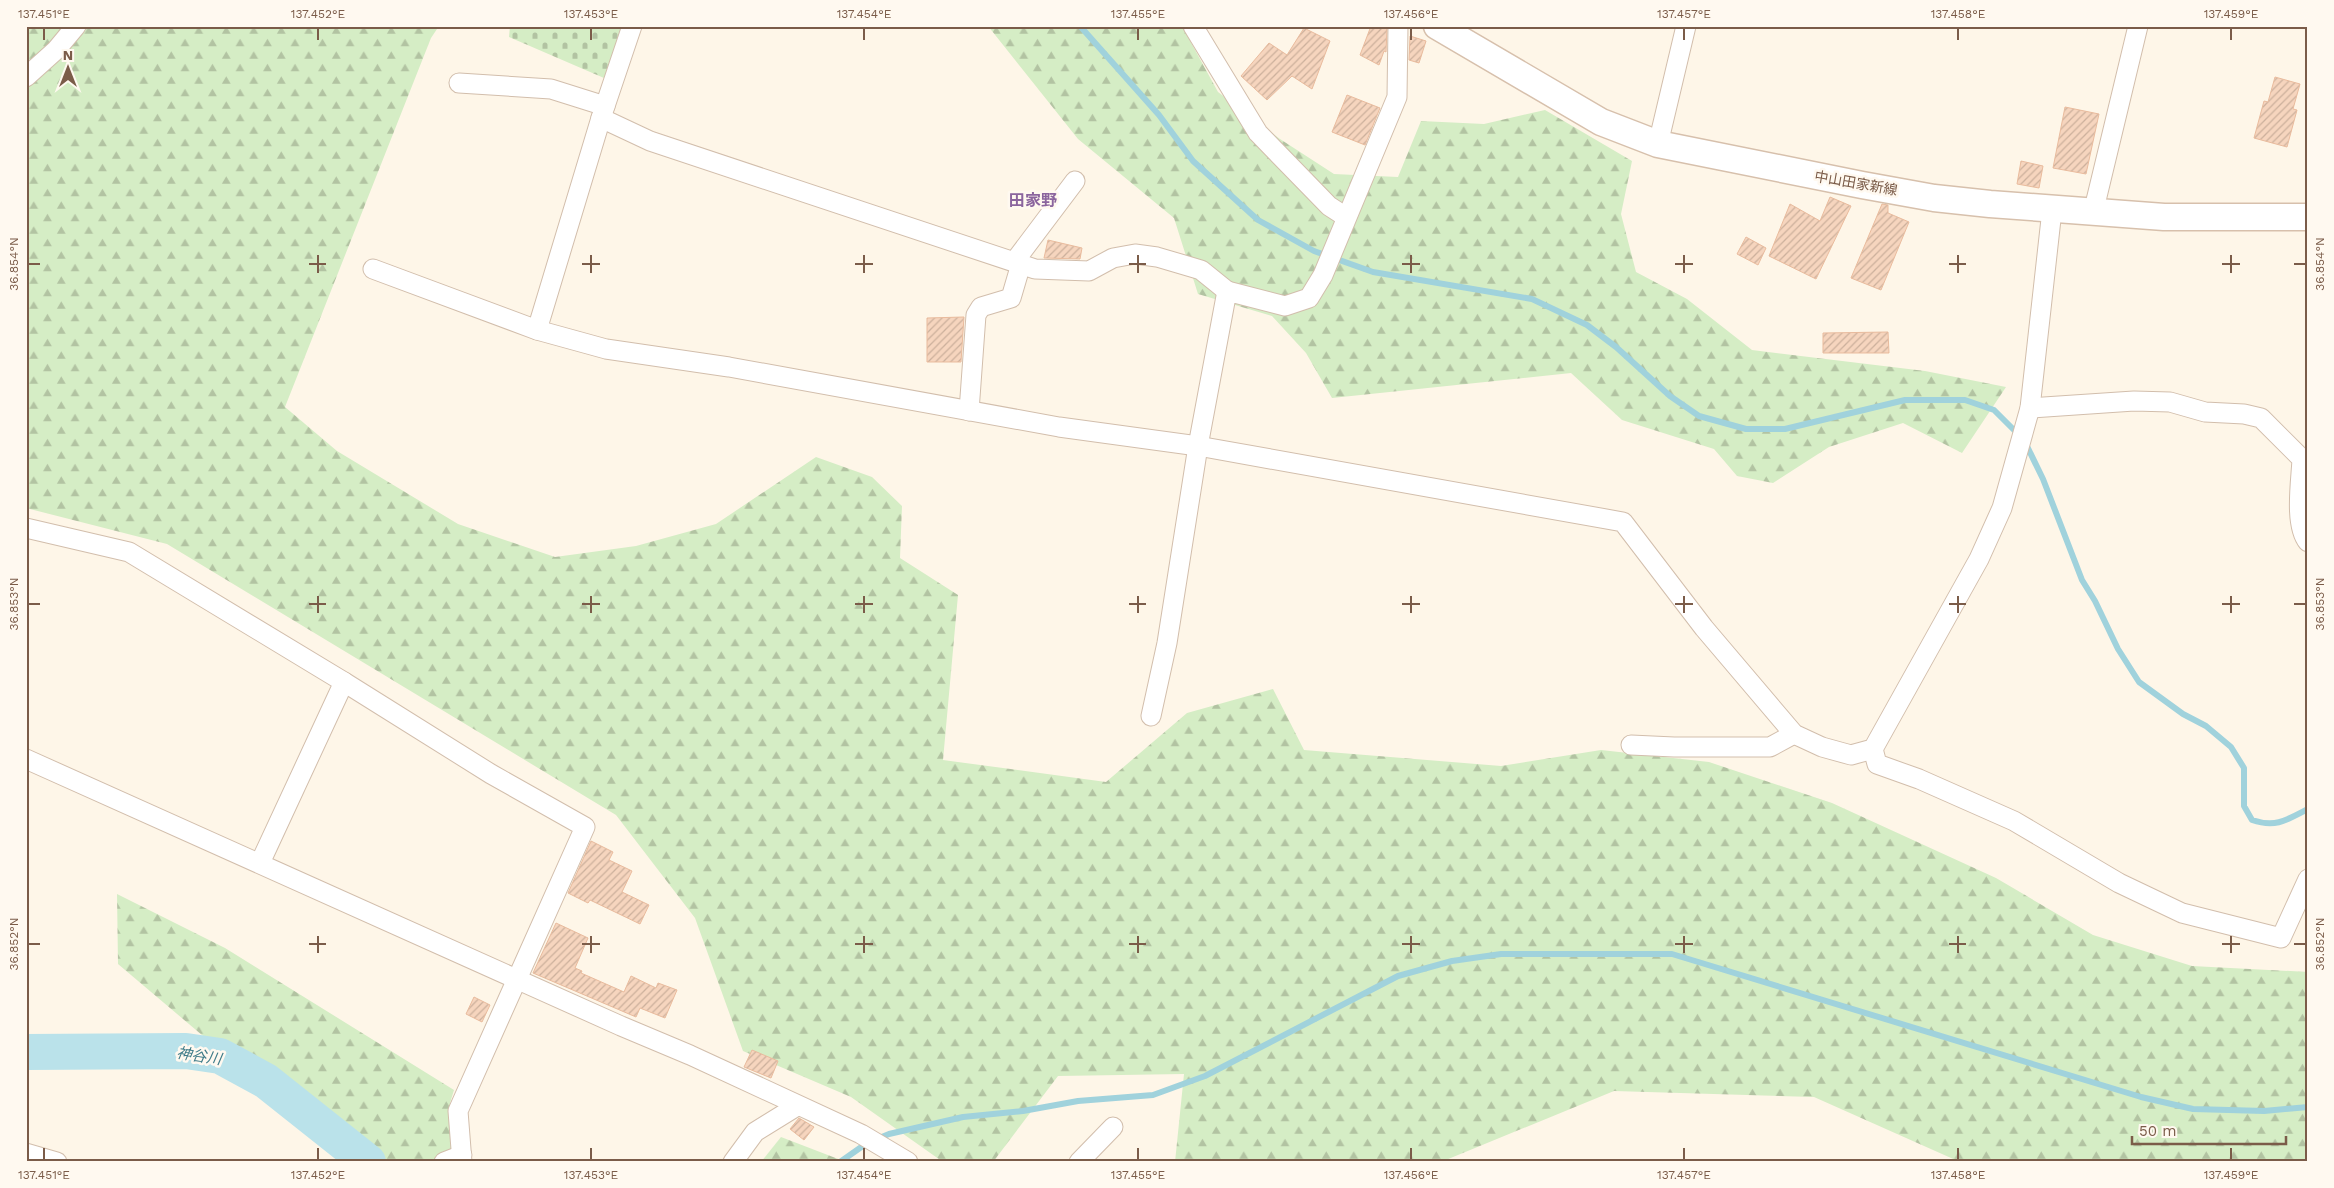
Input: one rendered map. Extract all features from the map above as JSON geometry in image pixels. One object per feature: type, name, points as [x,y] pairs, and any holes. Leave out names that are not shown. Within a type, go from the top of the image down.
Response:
[{"type":"main road","name":"中山田家新線","points":[[1437,26],[1601,122],[1658,144],[1756,165],[1934,198],[2052,210],[2164,217],[2308,217]]},
{"type":"street","points":[[26,77],[56,50],[76,26]]},
{"type":"street","points":[[537,330],[603,112],[632,26]]},
{"type":"street","points":[[1193,26],[1258,133],[1329,206],[1346,217]]},
{"type":"street","points":[[459,83],[551,89],[603,112],[650,141],[1035,269],[1089,271],[1114,258],[1135,254],[1158,257],[1202,270],[1227,291],[1285,306],[1309,298],[1323,275],[1397,97],[1398,26]]},
{"type":"street","points":[[1658,144],[1686,26]]},
{"type":"street","points":[[2093,213],[2138,26]]},
{"type":"street","points":[[969,411],[976,314],[982,307],[1011,298],[1018,263],[1075,181]]},
{"type":"street","points":[[373,269],[537,330],[606,348],[730,367],[1059,427],[1198,446],[1623,522],[1704,628],[1794,734],[1822,747],[1852,755],[1873,748],[1979,559],[2002,508],[2030,408],[2052,210]]},
{"type":"street","points":[[1151,716],[1166,643],[1198,446],[1227,291]]},
{"type":"street","points":[[2030,408],[2134,401],[2170,402],[2205,412],[2244,414],[2262,418],[2302,459],[2300,516],[2305,538],[2308,542]]},
{"type":"street","points":[[26,528],[129,552],[344,682],[491,774],[585,827],[458,1111],[462,1158],[444,1162]]},
{"type":"street","points":[[260,864],[344,682]]},
{"type":"street","points":[[1631,745],[1674,748],[1770,748],[1794,734]]},
{"type":"street","points":[[1873,748],[1877,764],[1919,779],[2014,821],[2119,883],[2182,913],[2281,938],[2308,879]]},
{"type":"street","points":[[26,759],[690,1055],[861,1134],[908,1162]]},
{"type":"street","points":[[733,1162],[755,1132],[797,1106]]},
{"type":"street","points":[[1080,1162],[1113,1127]]},
{"type":"street","points":[[26,1152],[58,1162]]},
{"type":"green space","points":[[439,26],[431,38],[285,407],[337,451],[458,524],[555,557],[636,546],[716,524],[816,457],[872,477],[902,506],[900,558],[958,595],[943,760],[1106,782],[1187,713],[1273,689],[1304,750],[1501,766],[1601,750],[1709,762],[1832,803],[1996,878],[2093,935],[2192,966],[2308,972],[2308,1162],[1960,1162],[1814,1097],[1614,1091],[1441,1162],[1175,1162],[1184,1074],[1058,1076],[993,1162],[943,1162],[851,1097],[743,1051],[695,918],[616,815],[167,544],[26,508],[26,27]]},
{"type":"green space","points":[[510,26],[623,26],[604,78],[509,37]]},
{"type":"green space","points":[[988,26],[1182,26],[1218,92],[1280,139],[1334,174],[1398,177],[1421,121],[1484,124],[1545,110],[1632,161],[1621,214],[1636,272],[1687,299],[1752,350],[1925,371],[2006,387],[1962,453],[1903,423],[1829,447],[1773,483],[1737,476],[1714,449],[1622,420],[1571,373],[1332,398],[1306,353],[1272,316],[1198,294],[1174,218],[1078,139]]},
{"type":"green space","points":[[117,894],[225,948],[454,1090],[450,1103],[455,1162],[352,1162],[118,964]]},
{"type":"green space","points":[[781,1137],[846,1162],[761,1162]]},
{"type":"building","points":[[1371,26],[1382,26],[1387,29],[1386,52],[1384,51],[1379,65],[1360,55]]},
{"type":"building","points":[[1304,28],[1330,41],[1312,89],[1292,76],[1267,100],[1241,76],[1269,43],[1287,55]]},
{"type":"building","points":[[1410,36],[1426,41],[1419,63],[1409,60]]},
{"type":"building","points":[[2275,77],[2300,84],[2293,109],[2297,110],[2287,147],[2254,138],[2264,101],[2268,102]]},
{"type":"building","points":[[1347,95],[1380,108],[1365,145],[1332,132]]},
{"type":"building","points":[[2065,107],[2099,114],[2086,174],[2053,168]]},
{"type":"building","points":[[2021,161],[2043,166],[2039,188],[2017,184]]},
{"type":"building","points":[[1830,197],[1851,206],[1816,279],[1769,256],[1790,204],[1820,221]]},
{"type":"building","points":[[1882,204],[1888,205],[1888,213],[1909,222],[1881,290],[1851,278]]},
{"type":"building","points":[[1746,237],[1766,248],[1758,265],[1737,254]]},
{"type":"building","points":[[1048,240],[1082,248],[1080,259],[1044,258]]},
{"type":"building","points":[[964,317],[961,362],[927,362],[927,318]]},
{"type":"building","points":[[1888,332],[1889,353],[1823,353],[1823,333]]},
{"type":"building","points":[[591,841],[613,852],[609,860],[632,871],[622,892],[649,905],[640,924],[590,900],[588,903],[568,893]]},
{"type":"building","points":[[556,923],[588,938],[575,968],[582,971],[581,973],[624,992],[631,976],[656,988],[658,983],[677,990],[665,1018],[640,1008],[636,1017],[533,973]]},
{"type":"building","points":[[474,997],[490,1005],[482,1022],[466,1014]]},
{"type":"building","points":[[752,1050],[778,1061],[771,1078],[744,1067]]},
{"type":"building","points":[[799,1118],[814,1127],[804,1140],[790,1129]]},
{"type":"waterway","points":[[1080,26],[1159,115],[1193,161],[1258,220],[1314,251],[1373,272],[1532,299],[1587,325],[1616,347],[1670,396],[1699,416],[1746,429],[1785,429],[1905,400],[1965,400],[1994,410],[2024,440],[2043,479],[2082,580],[2095,601],[2118,649],[2139,682],[2183,714],[2206,726],[2231,747],[2244,768],[2244,806],[2252,820],[2268,823],[2281,822],[2308,809]]},
{"type":"waterway","points":[[877,1139],[889,1134],[963,1117],[1023,1111],[1078,1101],[1153,1095],[1205,1076],[1398,976],[1452,961],[1501,954],[1672,954],[2141,1097],[2193,1109],[2264,1111],[2308,1107]]},
{"type":"waterway","name":"神谷川","points":[[26,1052],[186,1051],[220,1056],[266,1081],[368,1162]]},
{"type":"waterway","points":[[840,1162],[867,1143]]},
{"type":"district","name":"田家野","points":[[1033,200]]}]
